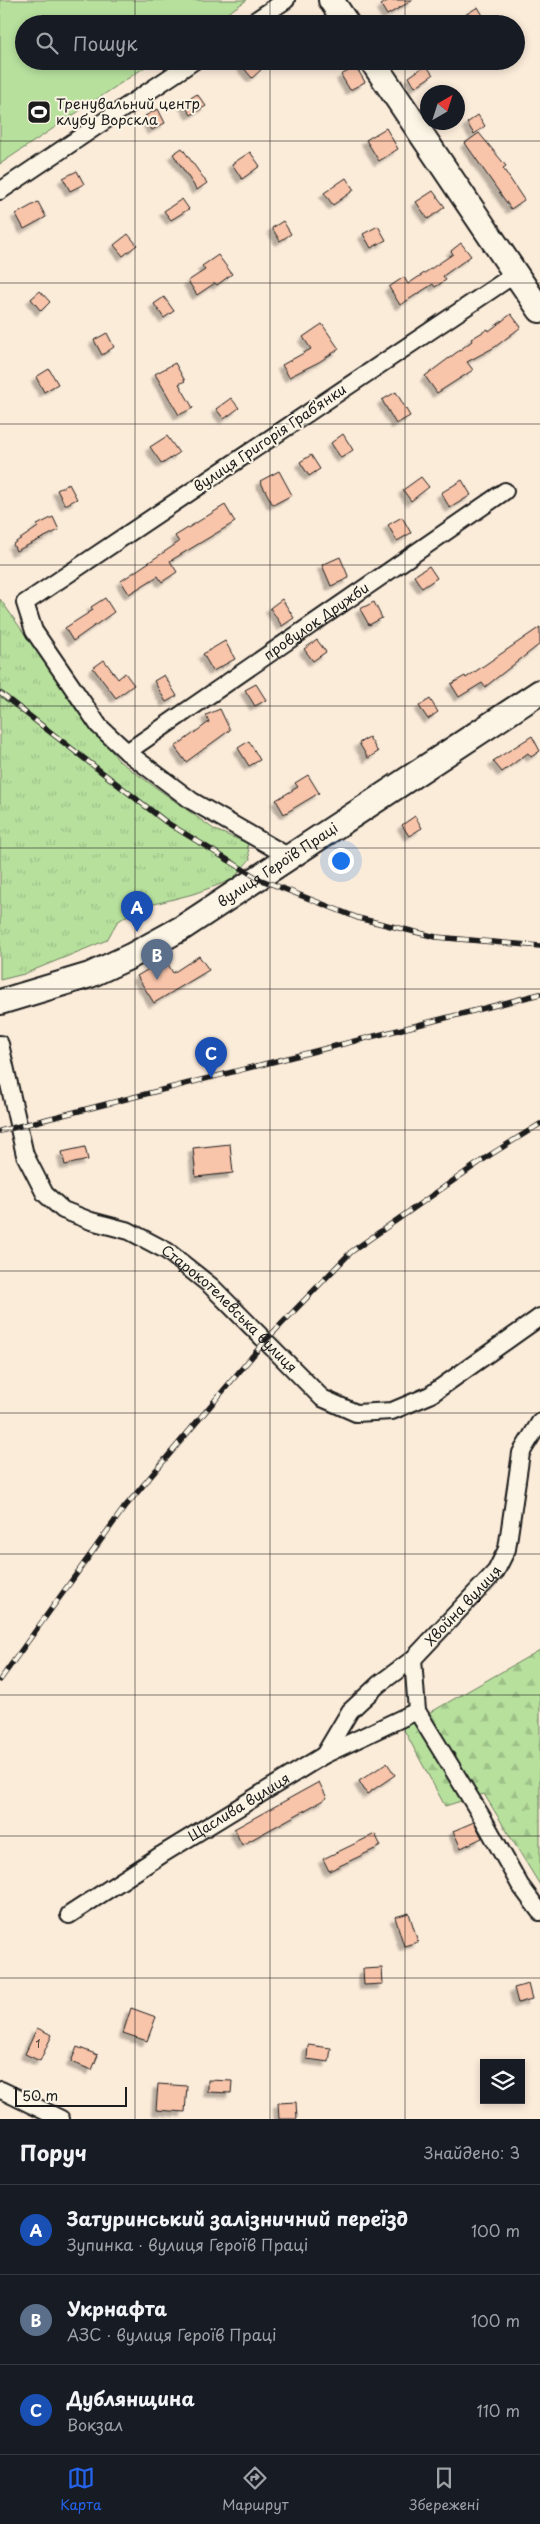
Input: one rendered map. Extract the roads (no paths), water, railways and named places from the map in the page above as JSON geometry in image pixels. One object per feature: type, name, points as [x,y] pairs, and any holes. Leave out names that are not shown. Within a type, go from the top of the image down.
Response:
[{"type":"main road","points":[[331,0],[341,15]]},
{"type":"main road","points":[[378,70],[540,310]]},
{"type":"main road","name":"вулиця Героїв Праці","points":[[0,1002],[90,975],[131,956],[182,928],[291,858],[540,692]]},
{"type":"street","points":[[264,15],[286,0]]},
{"type":"street","points":[[0,191],[181,70]]},
{"type":"street","name":"вулиця Григорія Грабʼянки","points":[[127,752],[100,726],[34,631],[25,603],[515,274]]},
{"type":"street","name":"провулок Дружби","points":[[127,752],[505,491]]},
{"type":"street","points":[[127,752],[192,801],[291,858]]},
{"type":"street","name":"Старокотелевська вулиця","points":[[0,1044],[25,1155],[45,1194],[64,1210],[91,1221],[129,1230],[167,1251],[211,1286],[322,1398],[356,1413],[392,1411],[430,1395],[540,1317]]},
{"type":"street","name":"Хвойна вулиця","points":[[324,1755],[350,1711],[379,1684],[413,1659],[496,1571],[507,1549],[521,1453],[540,1422]]},
{"type":"street","points":[[413,1659],[417,1711],[482,1817],[520,1885],[540,1912]]},
{"type":"street","name":"Щаслива вулиця","points":[[68,1916],[161,1855],[324,1755],[417,1711]]},
{"type":"street","points":[[1,2090],[61,2119]]},
{"type":"railway","points":[[0,693],[166,822],[259,879],[358,918],[436,937],[540,946]]},
{"type":"railway","points":[[0,1131],[540,994]]},
{"type":"railway","points":[[0,1680],[124,1508],[266,1340],[351,1252],[490,1155],[540,1124]]},
{"type":"place","name":"Тренувальний центр клубу Ворскла","points":[[39,112]]},
{"type":"place","name":"Затуринський залізничний переїзд","points":[[137,932]]},
{"type":"place","name":"Укрнафта","points":[[157,980]]},
{"type":"place","name":"Дублянщина","points":[[211,1078]]}]
